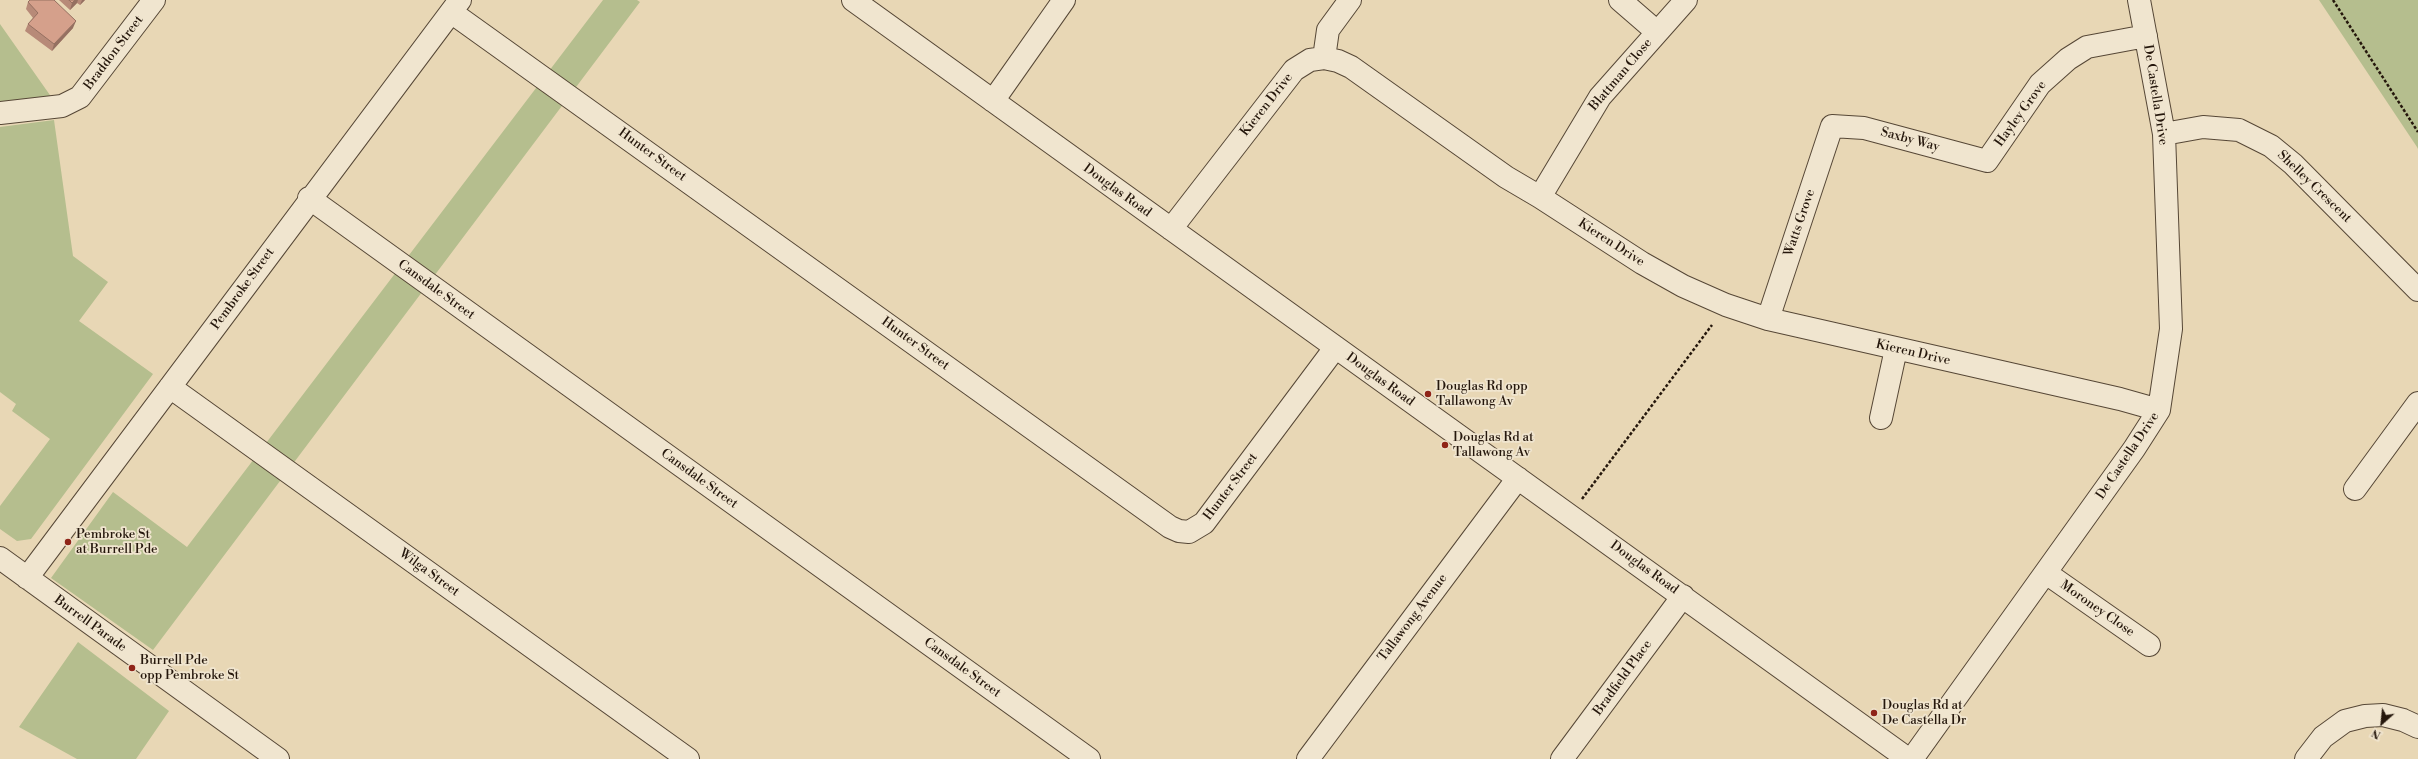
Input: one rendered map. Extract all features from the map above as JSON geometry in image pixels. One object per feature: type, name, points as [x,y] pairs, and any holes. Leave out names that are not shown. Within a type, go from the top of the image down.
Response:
[{"type":"street","name":"Braddon Street","points":[[0,113],[62,106],[80,97],[154,0]]},
{"type":"street","name":"Douglas Road","points":[[853,0],[1908,759]]},
{"type":"street","points":[[993,101],[1064,0]]},
{"type":"street","points":[[1324,58],[1328,30],[1350,0]]},
{"type":"street","points":[[1620,0],[1658,32]]},
{"type":"street","name":"Blattman Close","points":[[1540,197],[1573,138],[1600,97],[1686,0]]},
{"type":"street","name":"De Castella Drive","points":[[1912,759],[2134,449],[2159,410],[2171,329],[2164,134],[2140,0]]},
{"type":"street","name":"Pembroke Street","points":[[27,578],[309,198],[456,6]]},
{"type":"street","name":"Hunter Street","points":[[456,6],[1150,513],[1179,531],[1189,532],[1204,523],[1335,348]]},
{"type":"street","name":"Hayley Grove","points":[[1987,161],[2040,84],[2068,59],[2087,47],[2146,36]]},
{"type":"street","name":"Kieren Drive","points":[[1171,230],[1294,70],[1310,60],[1324,58],[1338,61],[1351,67],[1506,177],[1540,197],[1642,263],[1683,286],[1768,319],[2120,399],[2159,410]]},
{"type":"street","name":"Saxby Way","points":[[1832,126],[1864,128],[1987,161]]},
{"type":"street","name":"Watts Grove","points":[[1768,319],[1832,126]]},
{"type":"street","name":"Shelley Crescent","points":[[2164,134],[2203,127],[2240,130],[2271,146],[2293,164],[2418,290]]},
{"type":"street","name":"Cansdale Street","points":[[309,198],[1090,759]]},
{"type":"street","points":[[1881,418],[1896,349]]},
{"type":"street","name":"Wilga Street","points":[[170,387],[688,759]]},
{"type":"street","points":[[2355,489],[2418,403]]},
{"type":"street","name":"Tallawong Avenue","points":[[1308,759],[1518,478]]},
{"type":"street","name":"Burrell Parade","points":[[0,558],[278,759]]},
{"type":"street","name":"Moroney Close","points":[[2046,572],[2149,645]]},
{"type":"street","name":"Bradfield Place","points":[[1562,759],[1683,596]]},
{"type":"street","points":[[2306,759],[2323,737],[2345,721],[2365,716],[2383,715],[2403,720],[2418,727]]},
{"type":"path","points":[[2333,0],[2418,132]]},
{"type":"path","points":[[1582,499],[1712,325]]},
{"type":"green space","points":[[603,0],[637,0],[640,2],[153,650],[51,578],[113,492],[187,547]]},
{"type":"green space","points":[[2319,0],[2418,0],[2418,149],[2417,147]]},
{"type":"green space","points":[[0,24],[52,98],[0,105]]},
{"type":"green space","points":[[54,120],[73,256],[108,282],[79,321],[153,374],[31,539],[17,541],[0,529],[0,506],[50,439],[12,411],[16,404],[0,392],[0,127]]},
{"type":"green space","points":[[78,642],[169,711],[136,759],[77,759],[19,727]]},
{"type":"building","points":[[30,0],[54,0],[76,21],[54,44],[28,24],[38,13],[28,2]]},
{"type":"place","name":"Douglas Rd opp Tallawong Av","points":[[1428,394]]},
{"type":"place","name":"Douglas Rd at Tallawong Av","points":[[1445,445]]},
{"type":"place","name":"Pembroke St at Burrell Pde","points":[[68,542]]},
{"type":"place","name":"Burrell Pde opp Pembroke St","points":[[132,668]]},
{"type":"place","name":"Douglas Rd at De Castella Dr","points":[[1874,713]]}]
